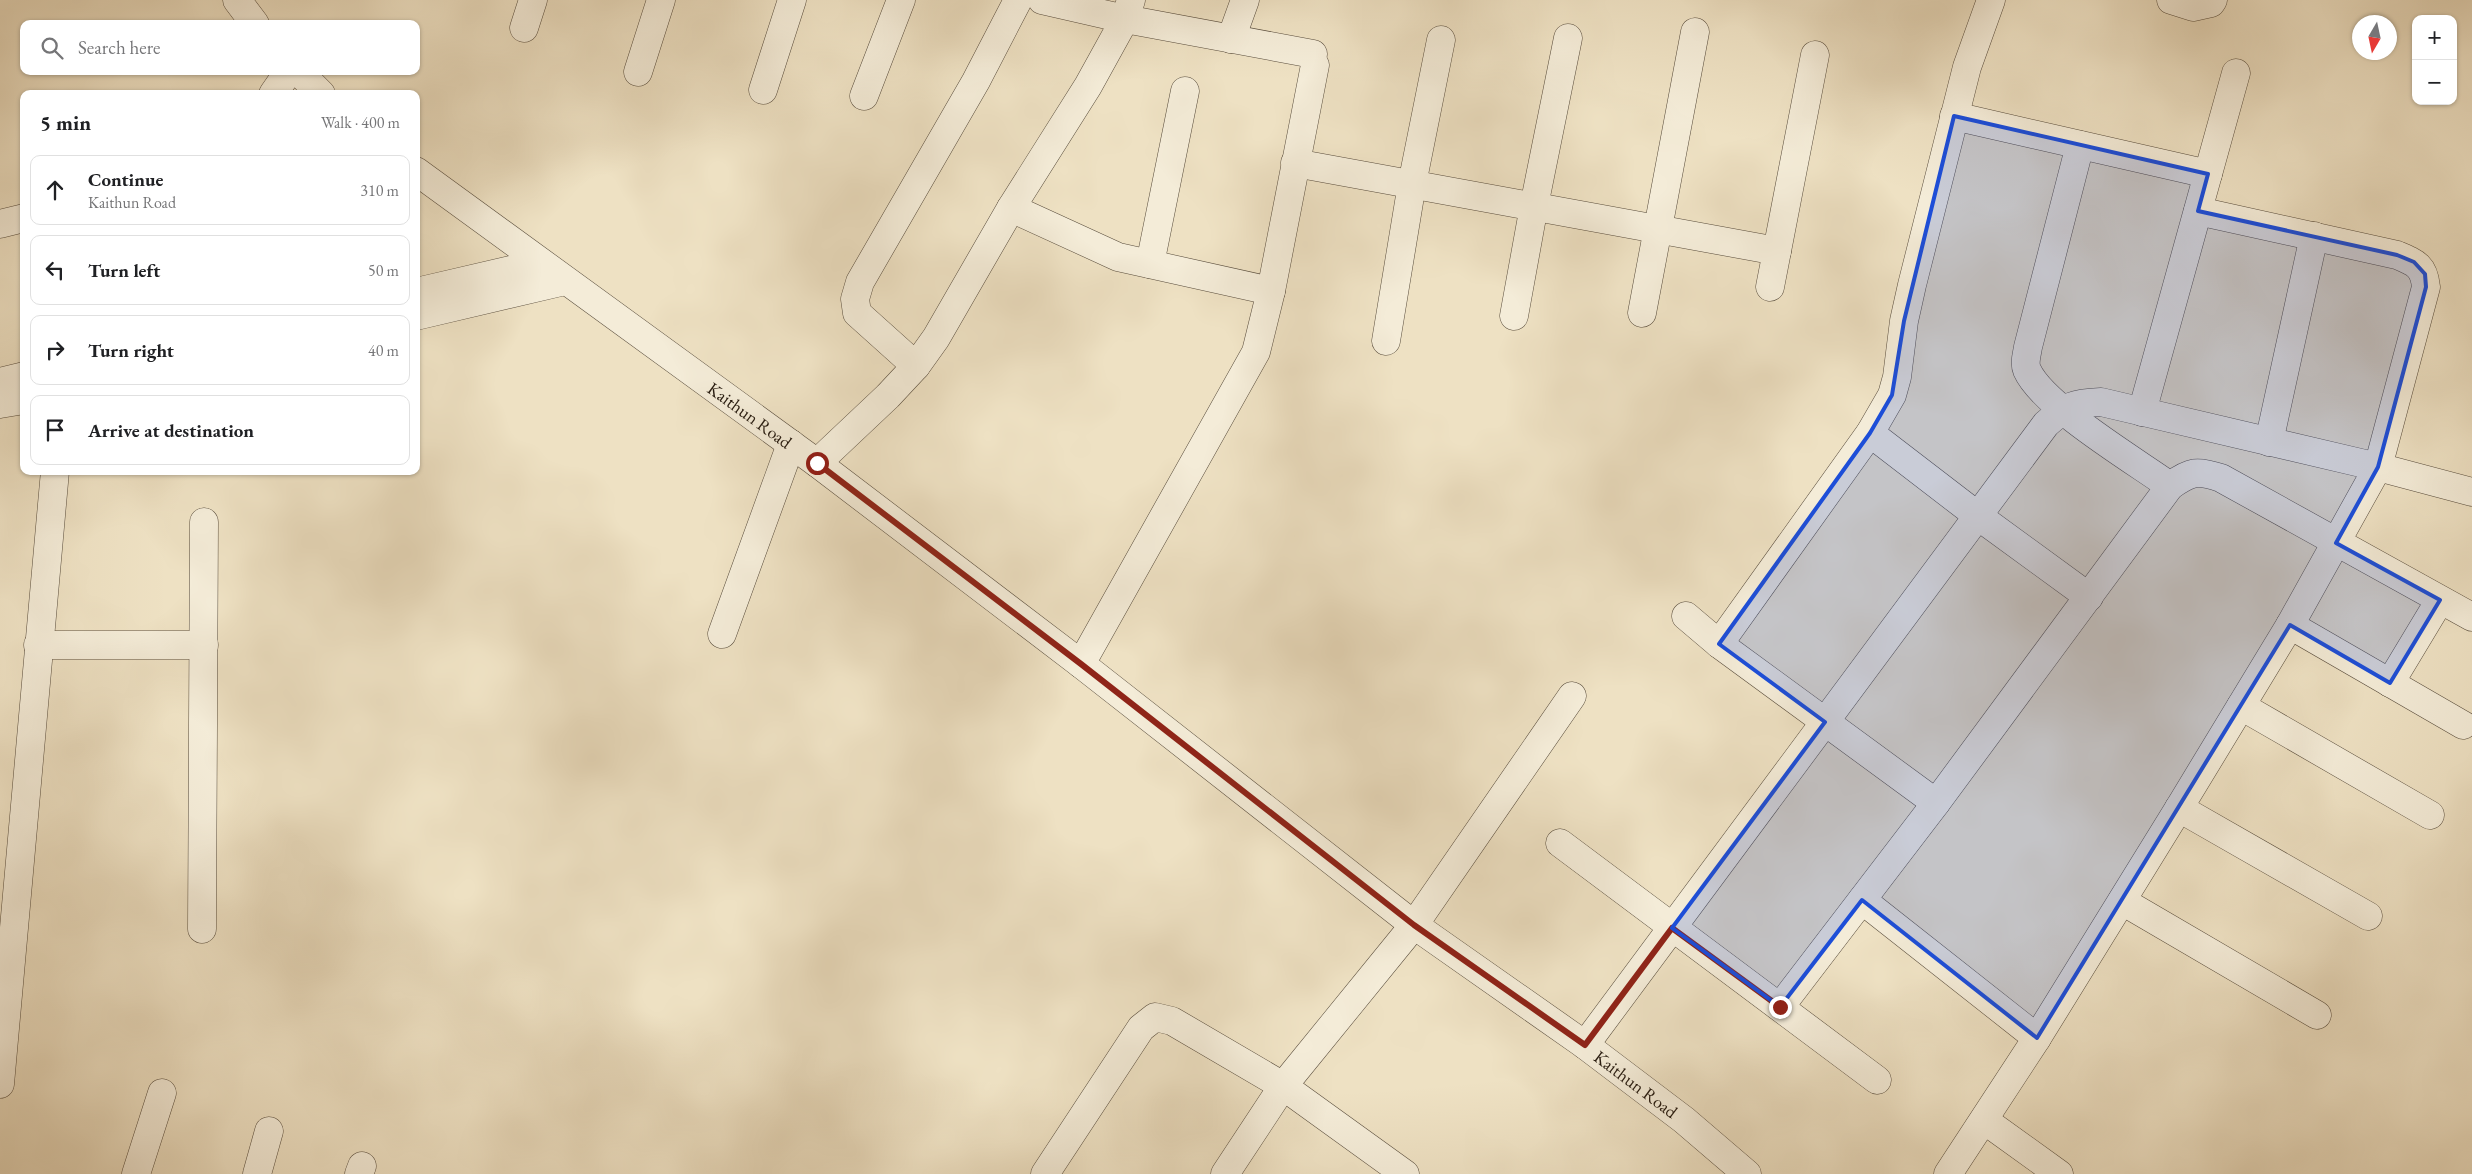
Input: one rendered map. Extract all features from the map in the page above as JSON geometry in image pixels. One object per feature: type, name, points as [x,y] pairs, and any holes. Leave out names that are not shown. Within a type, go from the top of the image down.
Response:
[{"type":"street","points":[[524,28],[533,0]]},
{"type":"street","points":[[638,72],[661,0]]},
{"type":"street","points":[[763,90],[792,0]]},
{"type":"street","points":[[864,96],[900,0]]},
{"type":"street","points":[[916,366],[856,313],[855,299],[860,282],[976,81],[1018,0]]},
{"type":"street","points":[[1042,0],[1128,9],[1231,39],[1314,60],[1271,291],[1256,352],[1081,664]]},
{"type":"street","points":[[1231,39],[1245,0]]},
{"type":"street","points":[[1719,644],[1870,433],[1892,395],[1897,377],[1904,320],[1954,116],[1967,67],[1991,0]]},
{"type":"street","points":[[2171,0],[2193,7],[2211,3],[2213,0]]},
{"type":"street","points":[[817,463],[916,366],[936,338],[1011,208],[1088,86],[1128,9]]},
{"type":"street","points":[[1642,313],[1695,32]]},
{"type":"street","points":[[1514,316],[1568,38]]},
{"type":"street","points":[[1386,342],[1412,184],[1441,40]]},
{"type":"street","points":[[1770,287],[1815,55]]},
{"type":"street","points":[[2142,412],[2236,73]]},
{"type":"street","points":[[276,90],[286,75]]},
{"type":"street","points":[[302,75],[317,90]]},
{"type":"street","points":[[1150,264],[1186,91]]},
{"type":"street","points":[[1954,116],[2208,174]]},
{"type":"street","points":[[2080,144],[2028,347],[2026,367],[2034,383],[2062,409],[2170,486]]},
{"type":"street","points":[[1295,163],[1776,251]]},
{"type":"street","name":"Kaithun Road","points":[[420,175],[817,463],[1081,664],[1414,925],[1585,1045],[1684,1120],[1746,1174]]},
{"type":"street","points":[[1011,208],[1118,257],[1271,291]]},
{"type":"street","points":[[1948,1174],[2037,1038],[2179,808],[2290,625],[2378,467],[2426,288],[2425,274],[2414,262],[2397,255],[2198,211]]},
{"type":"street","points":[[0,224],[20,219]]},
{"type":"street","points":[[2269,442],[2314,236]]},
{"type":"street","points":[[420,291],[541,264]]},
{"type":"street","points":[[420,315],[565,281]]},
{"type":"street","points":[[0,382],[20,377]]},
{"type":"street","points":[[0,404],[20,401]]},
{"type":"street","points":[[1585,1045],[2046,424],[2062,409],[2077,403],[2101,402],[2378,467],[2472,492]]},
{"type":"street","points":[[1870,433],[1978,516],[2089,597]]},
{"type":"street","points":[[722,634],[791,444]]},
{"type":"street","points":[[1780,1007],[1936,803],[2170,486],[2185,475],[2200,472],[2222,478],[2472,617]]},
{"type":"street","points":[[0,1084],[55,475]]},
{"type":"street","points":[[202,929],[204,522]]},
{"type":"street","points":[[2390,683],[2440,600]]},
{"type":"street","points":[[1686,616],[1719,644],[1936,803]]},
{"type":"street","points":[[2290,625],[2463,725]]},
{"type":"street","points":[[38,645],[204,645]]},
{"type":"street","points":[[1225,1174],[1283,1086],[1414,925],[1572,696]]},
{"type":"street","points":[[2241,706],[2430,815]]},
{"type":"street","points":[[2179,808],[2368,916]]},
{"type":"street","points":[[1560,843],[1877,1080]]},
{"type":"street","points":[[1862,900],[2037,1038]]},
{"type":"street","points":[[2122,901],[2317,1015]]},
{"type":"street","points":[[1046,1174],[1141,1028],[1155,1017],[1172,1021],[1283,1086],[1403,1173]]},
{"type":"street","points":[[136,1174],[162,1093]]},
{"type":"street","points":[[1984,1120],[2059,1174]]},
{"type":"street","points":[[257,1174],[269,1131]]},
{"type":"highlighted area","points":[[1954,116],[2208,174],[2198,211],[2397,255],[2414,262],[2425,274],[2426,287],[2378,467],[2336,543],[2440,600],[2390,683],[2290,625],[2037,1038],[1862,900],[1780,1007],[1672,928],[1825,722],[1719,644],[1870,433],[1892,395],[1904,321]]},
{"type":"route","points":[[817,463],[1081,664],[1414,925],[1585,1045],[1672,928],[1780,1007]]}]
